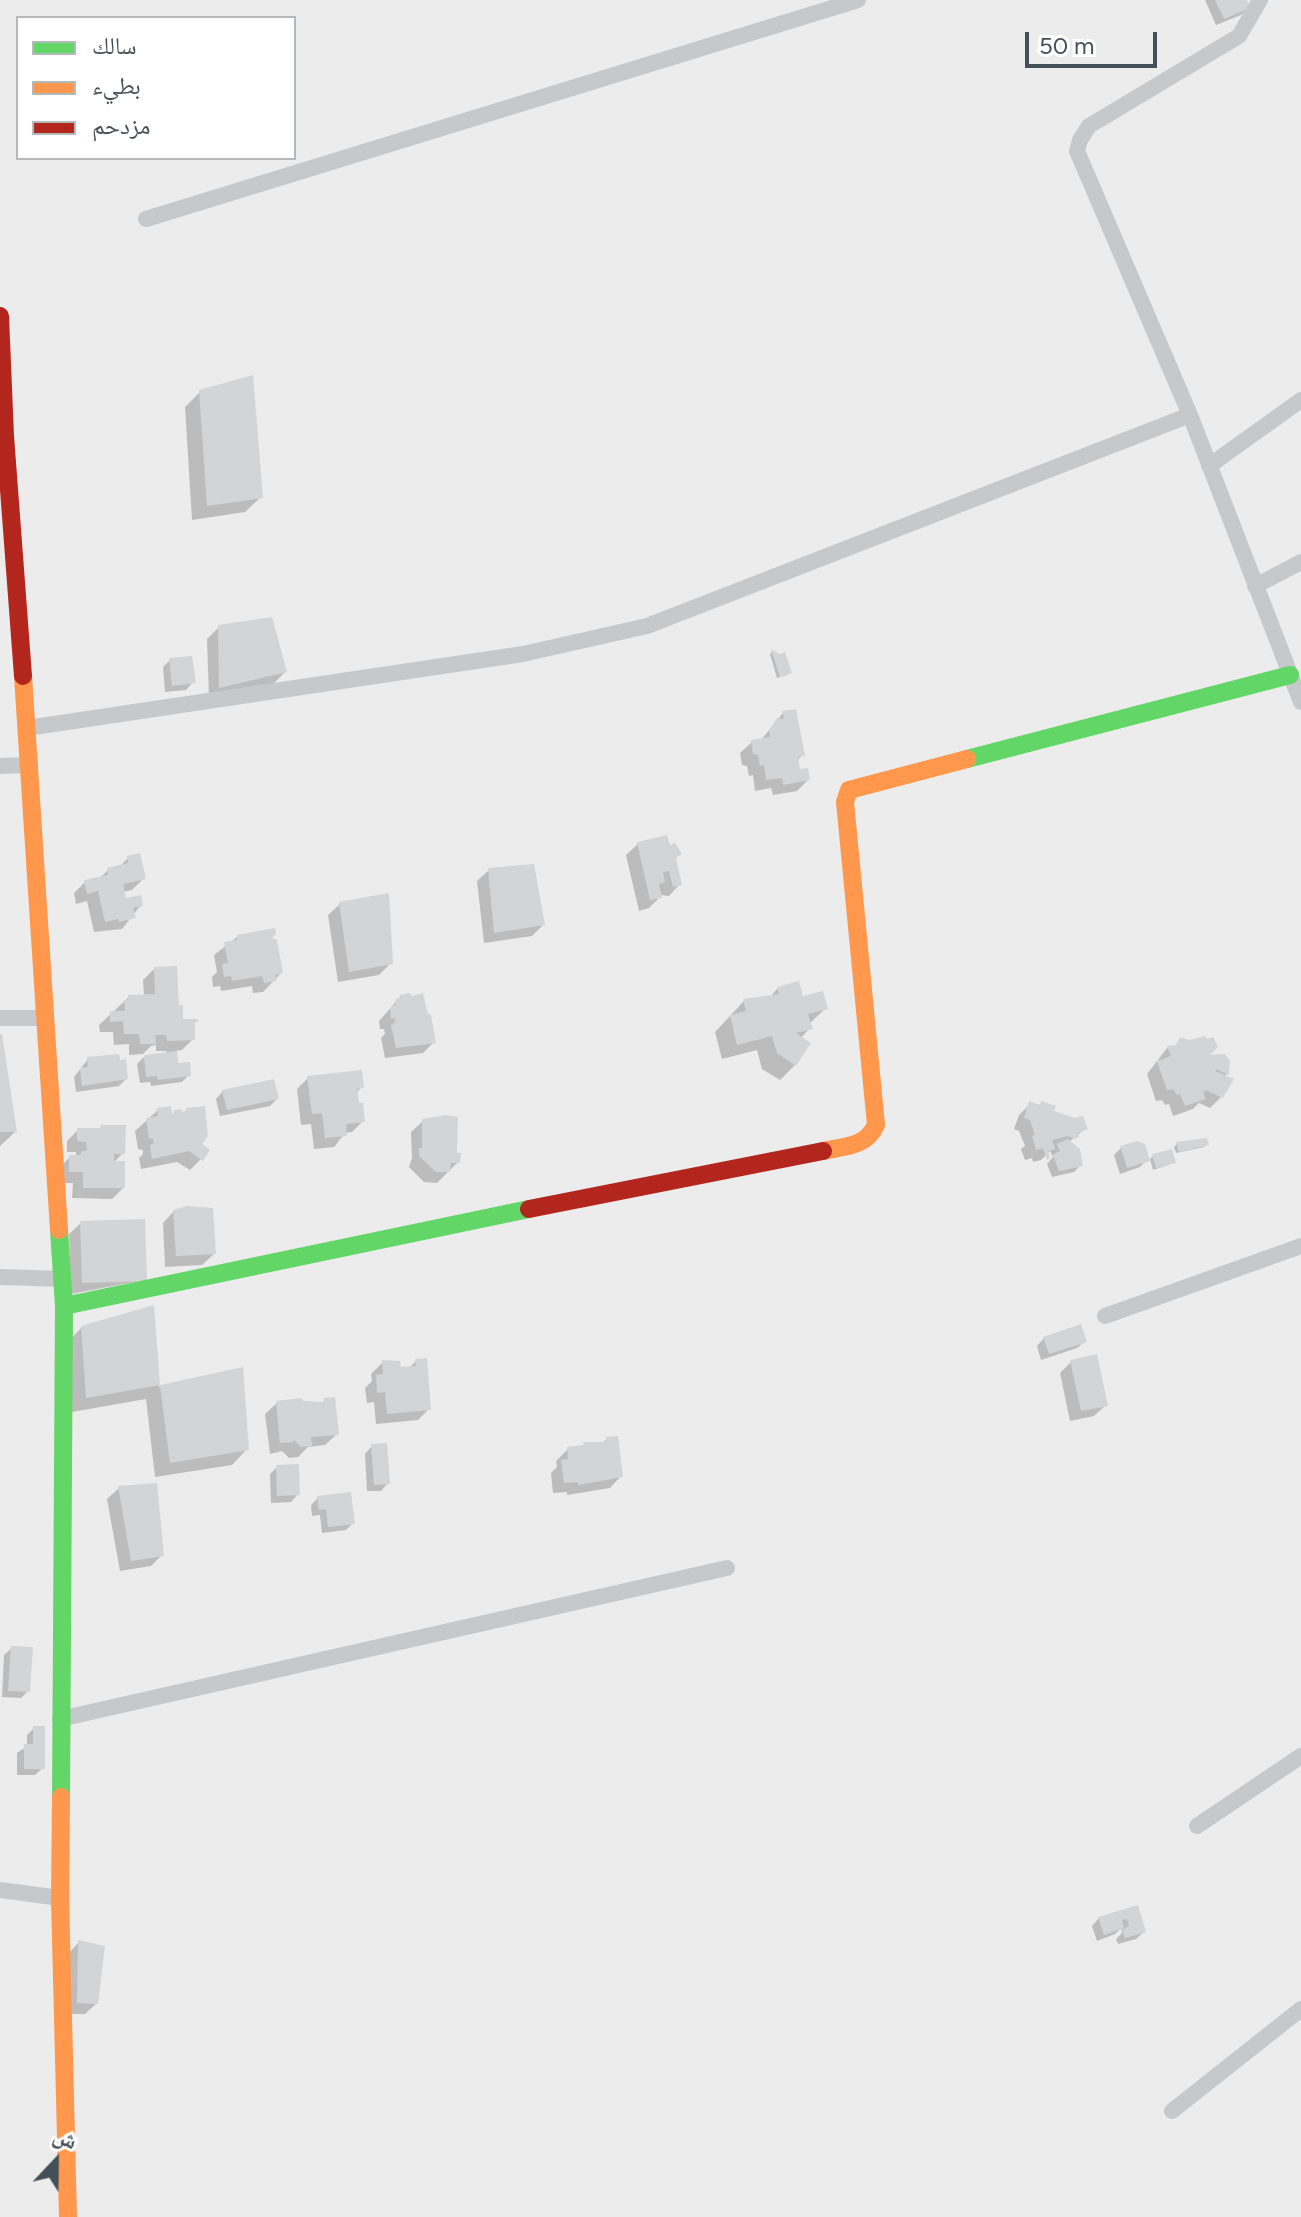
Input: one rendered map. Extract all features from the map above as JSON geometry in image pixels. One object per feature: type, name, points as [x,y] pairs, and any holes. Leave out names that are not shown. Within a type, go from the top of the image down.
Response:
[{"type":"street","points":[[146,219],[858,0]]},
{"type":"street","points":[[1260,0],[1239,36],[1089,126],[1077,151],[1190,415],[1301,702]]},
{"type":"street","points":[[0,316],[5,436],[30,765],[64,1306],[60,1898],[68,2217]]},
{"type":"street","points":[[1209,466],[1301,400]]},
{"type":"street","points":[[27,728],[523,654],[647,626],[1190,415]]},
{"type":"street","points":[[1255,586],[1301,562]]},
{"type":"street","points":[[64,1306],[411,1232],[862,1143],[871,1136],[876,1125],[845,802],[849,790],[1290,675]]},
{"type":"street","points":[[0,766],[30,765]]},
{"type":"street","points":[[0,1018],[45,1018]]},
{"type":"street","points":[[1105,1316],[1301,1246]]},
{"type":"street","points":[[0,1277],[62,1279]]},
{"type":"street","points":[[60,1719],[727,1568]]},
{"type":"street","points":[[1197,1826],[1301,1756]]},
{"type":"street","points":[[0,1890],[60,1898]]},
{"type":"street","points":[[1172,2111],[1301,2009]]},
{"type":"building","points":[[1215,0],[1247,0],[1250,8],[1224,19]]},
{"type":"building","points":[[253,375],[263,498],[207,506],[199,390]]},
{"type":"building","points":[[272,617],[287,672],[219,688],[218,625]]},
{"type":"building","points":[[771,649],[780,654],[785,652],[792,673],[780,677]]},
{"type":"building","points":[[192,656],[196,683],[172,686],[169,658]]},
{"type":"building","points":[[796,709],[805,756],[798,757],[800,769],[808,768],[810,780],[783,785],[782,778],[766,780],[764,765],[760,766],[758,755],[753,754],[751,740],[770,737],[769,731],[777,718],[784,719],[782,711]]},
{"type":"building","points":[[667,835],[670,845],[675,843],[682,854],[676,858],[682,885],[673,887],[669,871],[663,872],[665,882],[659,884],[662,898],[650,900],[637,842]]},
{"type":"building","points":[[140,853],[146,879],[123,884],[126,898],[141,895],[143,906],[133,908],[136,918],[105,922],[98,891],[87,894],[84,880],[108,875],[107,868],[128,863],[127,856]]},
{"type":"building","points":[[534,864],[545,925],[494,933],[488,868]]},
{"type":"building","points":[[389,893],[393,964],[349,972],[339,902]]},
{"type":"building","points":[[275,928],[276,934],[272,938],[277,940],[283,973],[275,975],[277,981],[264,983],[262,976],[232,981],[231,976],[224,977],[222,964],[228,963],[224,942],[237,940],[237,935]]},
{"type":"building","points":[[177,966],[183,1019],[197,1019],[199,1022],[195,1022],[195,1040],[167,1041],[166,1035],[155,1035],[156,1044],[140,1044],[139,1034],[124,1034],[123,1021],[110,1022],[110,1011],[125,1011],[124,1000],[128,1000],[128,995],[155,994],[154,967]]},
{"type":"building","points":[[799,981],[803,996],[823,991],[828,1009],[808,1014],[813,1029],[796,1033],[811,1043],[796,1066],[777,1053],[772,1036],[737,1045],[730,1015],[746,1011],[743,999],[779,994],[777,987]]},
{"type":"building","points":[[410,993],[412,996],[423,993],[436,1043],[396,1048],[391,1025],[395,1018],[391,1019],[390,1008],[395,1005],[396,999],[401,998],[400,995]]},
{"type":"building","points":[[2,1034],[17,1132],[0,1132]]},
{"type":"building","points":[[1205,1036],[1207,1039],[1213,1037],[1218,1047],[1210,1055],[1225,1054],[1230,1061],[1229,1075],[1215,1071],[1234,1079],[1223,1098],[1206,1090],[1203,1093],[1206,1099],[1185,1106],[1180,1094],[1177,1095],[1173,1089],[1167,1090],[1157,1061],[1171,1056],[1167,1046],[1176,1045],[1180,1037],[1189,1040]]},
{"type":"building","points":[[177,1051],[178,1063],[190,1062],[191,1076],[158,1080],[157,1076],[146,1077],[144,1055]]},
{"type":"building","points":[[119,1054],[120,1060],[126,1059],[128,1079],[82,1086],[80,1068],[88,1067],[87,1057]]},
{"type":"building","points":[[362,1070],[364,1088],[357,1089],[359,1103],[363,1103],[365,1122],[346,1124],[347,1136],[325,1138],[322,1113],[312,1114],[307,1076]]},
{"type":"building","points":[[274,1079],[279,1099],[227,1110],[222,1090]]},
{"type":"building","points":[[1029,1101],[1056,1106],[1054,1111],[1075,1118],[1083,1116],[1088,1129],[1078,1133],[1079,1137],[1075,1139],[1068,1136],[1052,1140],[1055,1149],[1048,1151],[1050,1158],[1047,1160],[1043,1148],[1036,1150],[1030,1120],[1024,1118]]},
{"type":"building","points":[[171,1106],[172,1114],[174,1110],[181,1109],[182,1112],[187,1111],[186,1108],[205,1106],[208,1136],[202,1144],[210,1150],[203,1161],[189,1151],[152,1159],[150,1145],[154,1143],[149,1138],[146,1118],[158,1116],[157,1108]]},
{"type":"building","points":[[446,1115],[458,1117],[457,1153],[461,1153],[460,1163],[451,1163],[450,1172],[436,1172],[419,1156],[422,1119]]},
{"type":"building","points":[[101,1125],[126,1125],[125,1154],[114,1154],[114,1161],[125,1161],[125,1188],[83,1188],[83,1172],[69,1172],[69,1155],[87,1151],[86,1142],[77,1141],[77,1128],[100,1128]]},
{"type":"building","points":[[1207,1138],[1209,1145],[1179,1152],[1176,1142]]},
{"type":"building","points":[[1068,1139],[1080,1149],[1083,1166],[1059,1171],[1053,1155],[1060,1151],[1057,1144]]},
{"type":"building","points":[[1137,1141],[1145,1144],[1150,1161],[1127,1168],[1120,1146]]},
{"type":"building","points":[[1172,1149],[1176,1163],[1156,1168],[1152,1154]]},
{"type":"building","points":[[187,1206],[213,1208],[216,1254],[176,1256],[173,1210]]},
{"type":"building","points":[[145,1219],[147,1281],[82,1283],[80,1221]]},
{"type":"building","points":[[154,1305],[160,1385],[86,1398],[81,1326]]},
{"type":"building","points":[[1081,1324],[1087,1342],[1049,1354],[1043,1337]]},
{"type":"building","points":[[1097,1354],[1108,1406],[1081,1411],[1070,1360]]},
{"type":"building","points":[[427,1358],[431,1410],[387,1414],[385,1392],[377,1393],[376,1375],[383,1374],[382,1360],[400,1361],[401,1367],[416,1366],[415,1359]]},
{"type":"building","points":[[243,1367],[249,1450],[170,1463],[160,1385]]},
{"type":"building","points":[[335,1397],[339,1435],[311,1437],[312,1446],[301,1447],[293,1439],[294,1442],[280,1443],[276,1401],[301,1398],[304,1401],[323,1402],[324,1398]]},
{"type":"building","points":[[618,1436],[623,1477],[578,1485],[578,1482],[564,1483],[561,1460],[568,1459],[567,1447],[584,1445],[583,1442],[606,1442],[606,1437]]},
{"type":"building","points":[[387,1443],[390,1484],[374,1485],[371,1444]]},
{"type":"building","points":[[299,1464],[300,1495],[277,1496],[276,1465]]},
{"type":"building","points":[[157,1483],[164,1556],[131,1561],[118,1486]]},
{"type":"building","points":[[351,1492],[355,1524],[328,1527],[326,1509],[319,1510],[317,1496]]},
{"type":"building","points":[[11,1646],[33,1647],[30,1692],[8,1691]]},
{"type":"building","points":[[33,1726],[45,1726],[45,1769],[24,1769],[24,1744],[33,1744]]},
{"type":"building","points":[[1138,1905],[1146,1932],[1125,1938],[1122,1930],[1129,1926],[1127,1919],[1122,1920],[1124,1928],[1104,1935],[1098,1917]]},
{"type":"building","points":[[78,1940],[105,1946],[98,2004],[77,2003]]},
{"type":"traffic: fast","points":[[967,759],[1290,675]]},
{"type":"traffic: fast","points":[[64,1306],[529,1209]]},
{"type":"traffic: fast","points":[[59,1230],[64,1306],[61,1797]]},
{"type":"traffic: slow","points":[[23,676],[59,1230]]},
{"type":"traffic: slow","points":[[823,1151],[861,1142],[876,1125],[845,802],[849,790],[967,759]]},
{"type":"traffic: slow","points":[[61,1797],[60,1898],[68,2217]]},
{"type":"traffic: jam","points":[[0,316],[5,436],[23,676]]},
{"type":"traffic: jam","points":[[529,1209],[823,1151]]}]
